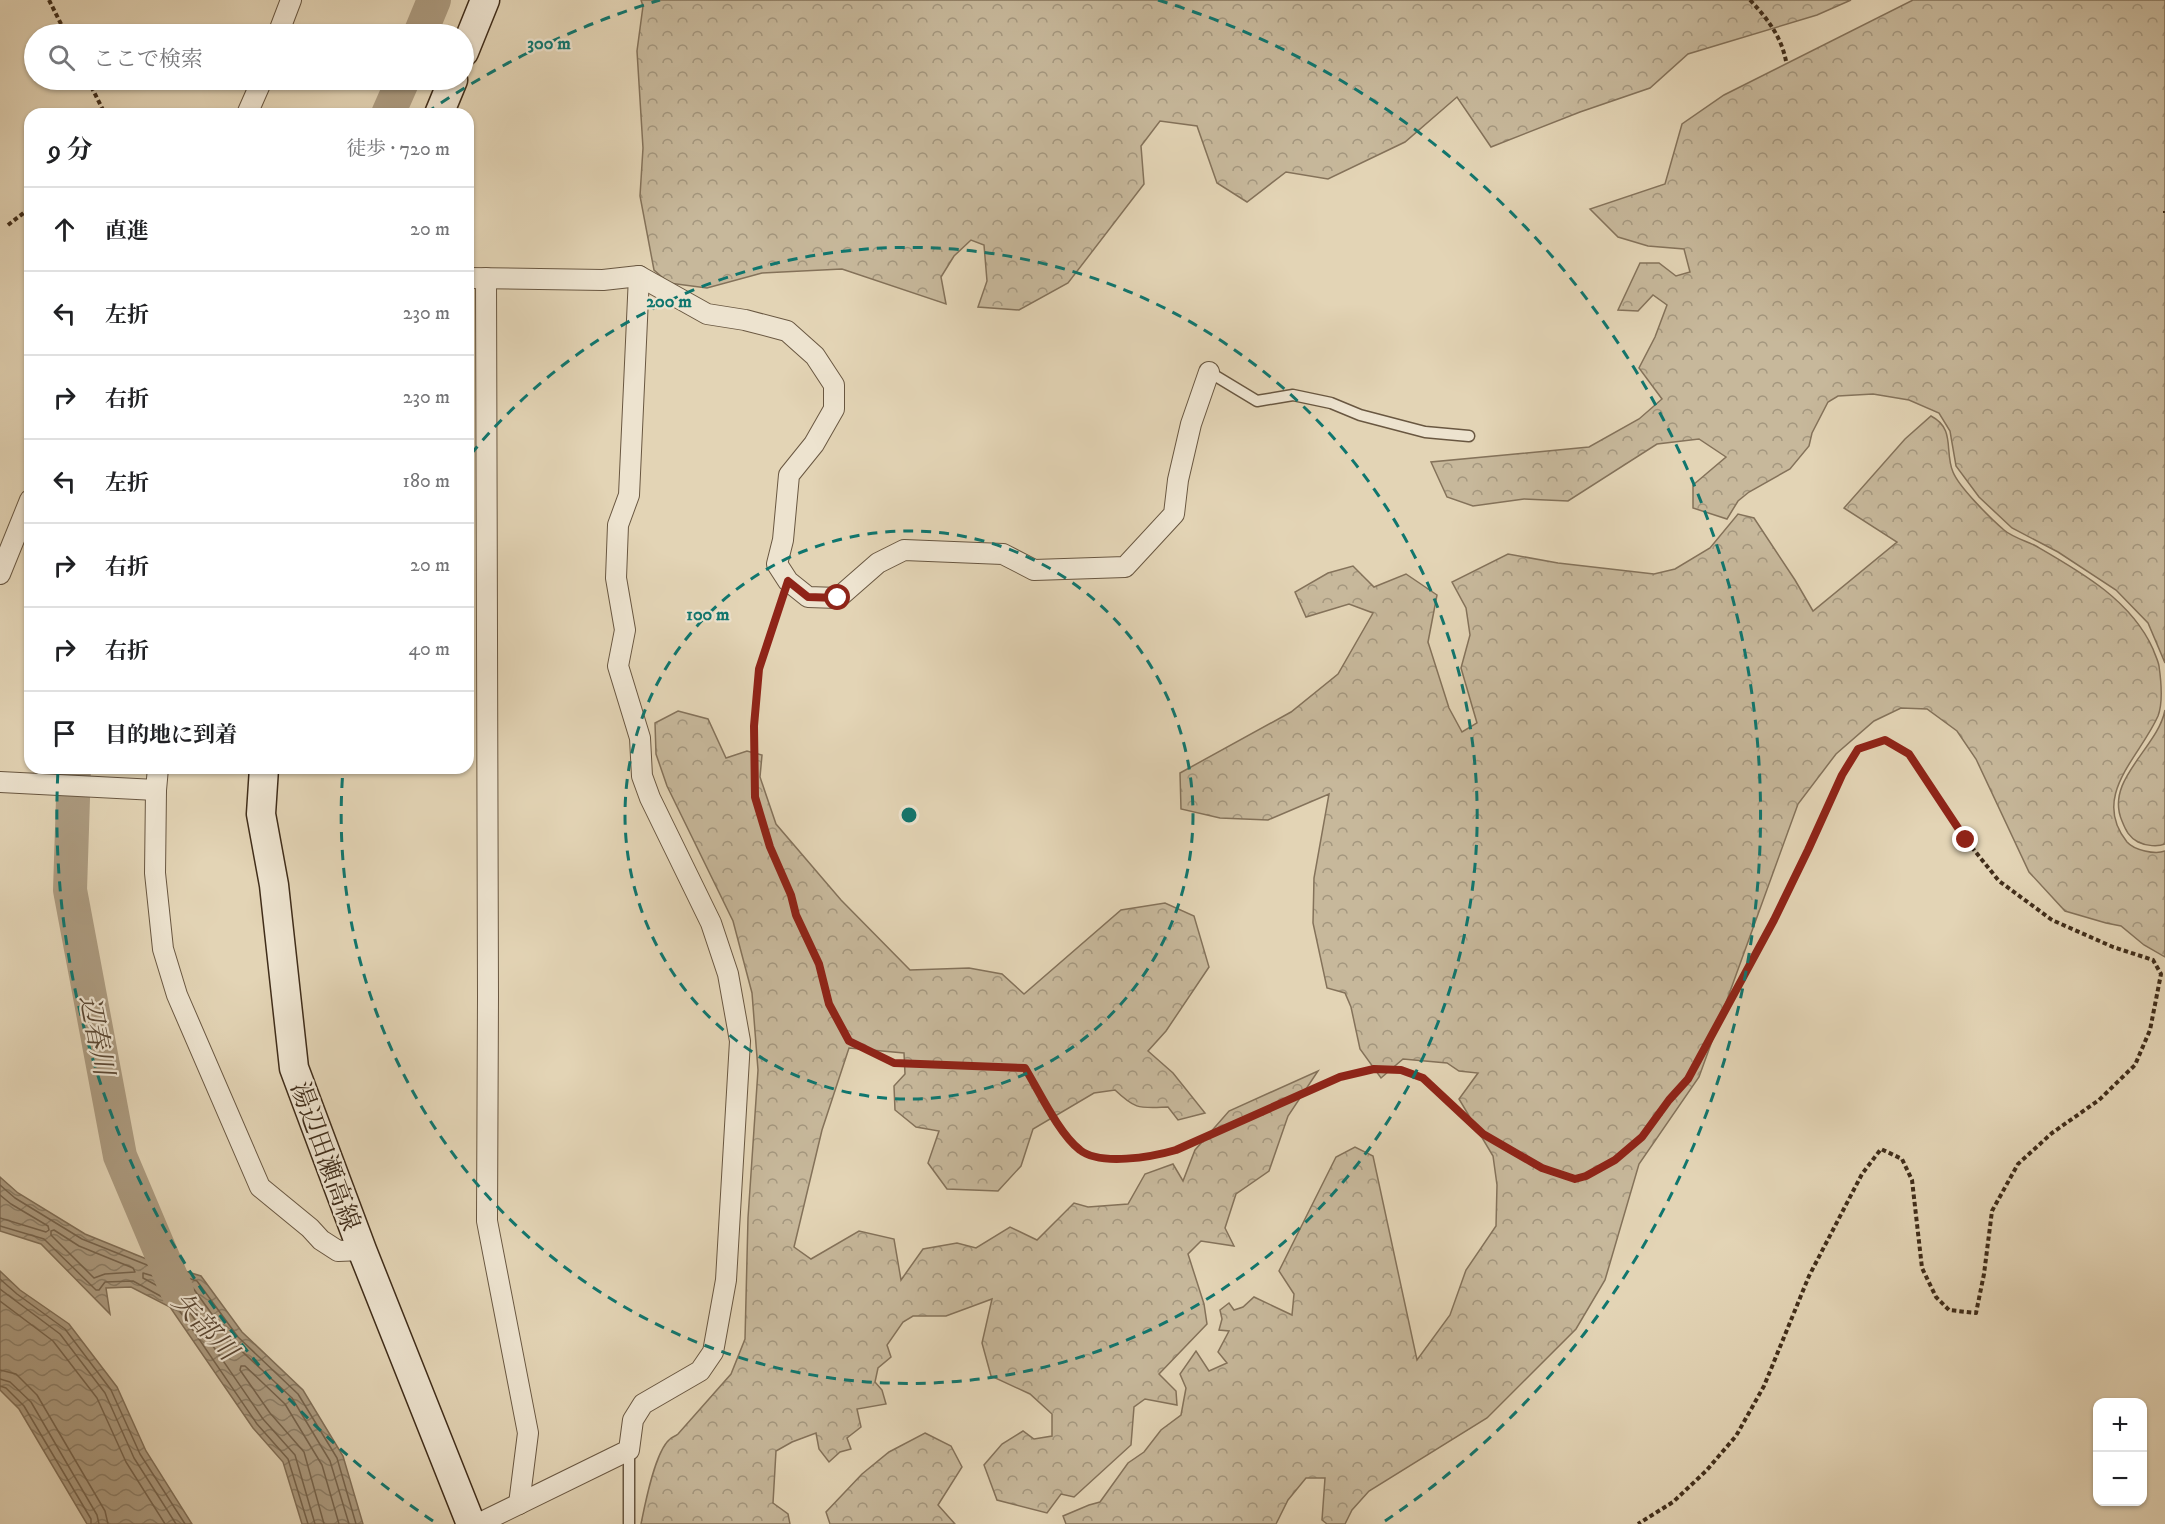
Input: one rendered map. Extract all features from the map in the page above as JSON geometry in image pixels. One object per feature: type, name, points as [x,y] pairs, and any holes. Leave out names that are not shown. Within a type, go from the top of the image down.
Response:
[{"type":"main road","points":[[474,27],[485,0]]},
{"type":"main road","points":[[441,108],[449,90]]},
{"type":"main road","name":"湯辺田瀬高線","points":[[264,774],[261,814],[274,885],[294,1068],[362,1250],[471,1524]]},
{"type":"street","points":[[282,24],[291,0]]},
{"type":"street","points":[[249,108],[257,90]]},
{"type":"street","points":[[478,1524],[628,1450],[633,1420],[644,1404],[700,1371],[713,1352],[726,1280],[740,1041],[728,974],[711,923],[650,798],[642,776],[640,738],[618,666],[625,630],[616,578],[618,525],[629,495],[639,276]]},
{"type":"street","points":[[519,1504],[528,1433],[487,1221],[477,278],[603,280],[639,276],[707,314],[744,320],[787,331],[815,356],[834,385],[834,409],[814,444],[789,475],[783,540],[777,564],[788,581],[808,597],[838,598],[878,563],[904,550],[1003,554],[1034,570],[1125,567],[1174,514],[1178,480],[1191,424],[1209,372]]},
{"type":"street","points":[[0,574],[24,515]]},
{"type":"street","points":[[156,774],[149,790],[163,949],[177,995],[260,1187],[310,1228],[321,1240],[338,1251],[362,1250]]},
{"type":"street","points":[[2,782],[149,790]]},
{"type":"lane","points":[[1209,372],[1257,401],[1293,395],[1331,403],[1360,415],[1425,432],[1469,436]]},
{"type":"lane","points":[[628,1450],[629,1524]]},
{"type":"path","points":[[49,0],[61,24]]},
{"type":"path","points":[[1750,0],[1764,15],[1783,46],[1786,61]]},
{"type":"path","points":[[93,90],[102,108]]},
{"type":"path","points":[[8,225],[24,213]]},
{"type":"path","points":[[788,581],[759,669],[754,726],[755,797],[770,847],[791,895],[796,915],[819,964],[829,1004],[849,1041],[894,1063],[1025,1068],[1067,1137],[1081,1152],[1108,1160],[1154,1156],[1176,1150],[1340,1077],[1374,1069],[1401,1070],[1423,1078],[1483,1134],[1542,1168],[1575,1179],[1586,1176],[1615,1160],[1642,1137],[1669,1100],[1688,1079],[1774,920],[1842,775],[1858,749],[1885,740],[1909,754],[1966,840],[1999,881],[2052,920],[2113,947],[2153,960],[2161,974],[2150,1030],[2135,1065],[2099,1100],[2052,1133],[2018,1164],[1992,1211],[1984,1274],[1976,1313],[1949,1310],[1936,1297],[1922,1268],[1912,1180],[1902,1159],[1881,1149],[1862,1174],[1809,1276],[1764,1386],[1736,1436],[1706,1471],[1673,1502],[1638,1524]]},
{"type":"green space","points":[[641,0],[1851,0],[1817,15],[1688,54],[1650,88],[1580,112],[1491,147],[1457,97],[1405,142],[1328,179],[1286,172],[1247,202],[1217,183],[1197,126],[1160,121],[1141,146],[1144,184],[1068,283],[1019,310],[978,307],[987,281],[984,245],[971,240],[954,256],[941,277],[946,304],[842,269],[762,273],[707,288],[669,283],[654,270],[640,196],[643,148],[637,51],[643,6]]},
{"type":"green space","points":[[1913,0],[2165,0],[2165,663],[2148,623],[2116,590],[2058,552],[2012,528],[1979,497],[1956,466],[1950,431],[1939,413],[1909,400],[1873,394],[1838,396],[1828,402],[1812,433],[1809,446],[1790,469],[1749,492],[1738,501],[1727,519],[1693,508],[1693,485],[1726,457],[1699,439],[1657,444],[1568,501],[1524,499],[1473,506],[1447,497],[1431,462],[1589,447],[1639,419],[1662,399],[1639,368],[1655,337],[1667,305],[1653,295],[1638,311],[1618,310],[1640,263],[1659,263],[1676,276],[1690,272],[1684,249],[1648,246],[1618,237],[1590,209],[1665,184],[1682,124],[1724,95]]},
{"type":"green space","points":[[1931,416],[1939,421],[1947,434],[1950,464],[1956,478],[1983,510],[2007,532],[2053,556],[2103,589],[2132,616],[2153,649],[2160,672],[2160,711],[2122,777],[2116,793],[2114,809],[2117,825],[2130,845],[2150,852],[2165,851],[2165,957],[2144,945],[2121,926],[2065,911],[2029,872],[1976,759],[1957,731],[1927,709],[1901,708],[1874,721],[1836,754],[1798,804],[1699,1077],[1639,1164],[1605,1280],[1576,1329],[1487,1418],[1369,1491],[1352,1510],[1345,1524],[1327,1524],[1322,1520],[1325,1478],[1306,1478],[1288,1500],[1276,1524],[1066,1524],[1063,1516],[1100,1502],[1128,1463],[1144,1452],[1161,1430],[1181,1415],[1186,1388],[1180,1374],[1196,1351],[1209,1371],[1227,1363],[1218,1352],[1229,1331],[1219,1330],[1222,1319],[1220,1310],[1229,1303],[1234,1310],[1243,1307],[1254,1297],[1292,1315],[1294,1294],[1279,1271],[1336,1157],[1355,1147],[1373,1156],[1417,1360],[1450,1315],[1466,1270],[1496,1226],[1497,1185],[1493,1156],[1459,1099],[1478,1073],[1459,1071],[1447,1063],[1403,1059],[1381,1078],[1360,1049],[1351,1007],[1345,993],[1327,988],[1313,923],[1314,878],[1329,794],[1268,820],[1220,818],[1181,809],[1180,773],[1291,712],[1338,674],[1373,613],[1349,604],[1306,617],[1295,592],[1328,573],[1353,566],[1374,587],[1406,574],[1437,595],[1428,642],[1449,708],[1462,732],[1477,723],[1461,668],[1470,635],[1466,608],[1452,582],[1508,554],[1558,563],[1654,574],[1675,569],[1710,548],[1738,514],[1754,518],[1813,611],[1897,542],[1844,508],[1905,439]]},
{"type":"green space","points":[[2165,710],[2165,844],[2152,846],[2138,842],[2130,836],[2122,821],[2118,806],[2120,792],[2126,778],[2153,738]]},
{"type":"green space","points":[[678,711],[708,719],[726,758],[747,751],[762,755],[760,777],[776,824],[841,900],[910,970],[969,968],[1002,974],[1024,994],[1121,910],[1165,903],[1194,916],[1209,967],[1166,1031],[1148,1051],[1173,1073],[1205,1113],[1178,1120],[1168,1107],[1138,1106],[1115,1090],[1094,1093],[1033,1129],[1021,1166],[998,1191],[947,1189],[928,1163],[939,1131],[916,1127],[895,1110],[894,1086],[905,1074],[904,1053],[849,1048],[822,1130],[794,1247],[811,1259],[859,1231],[894,1239],[901,1280],[923,1249],[957,1243],[976,1248],[1010,1227],[1037,1240],[1074,1203],[1088,1207],[1128,1204],[1145,1174],[1173,1164],[1183,1181],[1195,1150],[1229,1111],[1318,1071],[1288,1116],[1269,1171],[1236,1194],[1225,1228],[1234,1246],[1201,1241],[1188,1254],[1204,1304],[1207,1324],[1159,1374],[1176,1391],[1177,1405],[1145,1399],[1134,1407],[1131,1445],[1074,1497],[1061,1494],[1047,1513],[997,1500],[984,1465],[1002,1444],[1023,1431],[1034,1439],[1052,1436],[1052,1414],[1030,1394],[991,1376],[982,1343],[992,1299],[946,1316],[913,1316],[903,1322],[887,1345],[891,1357],[878,1368],[875,1382],[882,1390],[886,1404],[857,1409],[861,1427],[847,1438],[851,1449],[840,1452],[829,1462],[819,1449],[816,1433],[776,1451],[773,1503],[788,1514],[790,1524],[641,1524],[651,1478],[665,1445],[678,1434],[731,1374],[745,1339],[748,1218],[758,1070],[752,993],[733,921],[667,786],[656,754],[655,723]]},
{"type":"green space","points":[[925,1433],[951,1446],[962,1467],[938,1505],[955,1524],[830,1524],[826,1512],[862,1474],[889,1452]]},
{"type":"water","name":"矢部川","points":[[0,1177],[18,1193],[85,1234],[149,1260],[201,1276],[242,1332],[303,1390],[343,1456],[363,1524],[302,1524],[283,1462],[253,1428],[170,1307],[131,1287],[106,1288],[110,1314],[41,1244],[0,1231]]},
{"type":"water","points":[[0,1271],[20,1290],[69,1324],[117,1387],[146,1451],[192,1524],[87,1524],[19,1409],[0,1390]]},
{"type":"waterway","name":"辺春川","points":[[424,24],[434,0]]},
{"type":"waterway","name":"辺春川","points":[[391,108],[399,90]]},
{"type":"waterway","name":"辺春川","points":[[74,774],[70,890],[120,1156],[177,1291]]},
{"type":"route","points":[[838,598],[808,597],[788,581],[759,669],[754,726],[755,797],[770,847],[791,895],[796,915],[819,964],[829,1004],[849,1041],[894,1063],[1025,1068],[1067,1137],[1081,1152],[1108,1160],[1154,1156],[1176,1150],[1340,1077],[1374,1069],[1401,1070],[1423,1078],[1483,1134],[1542,1168],[1575,1179],[1586,1176],[1615,1160],[1642,1137],[1669,1100],[1688,1079],[1774,920],[1842,775],[1858,749],[1885,740],[1909,754],[1966,840]]}]
